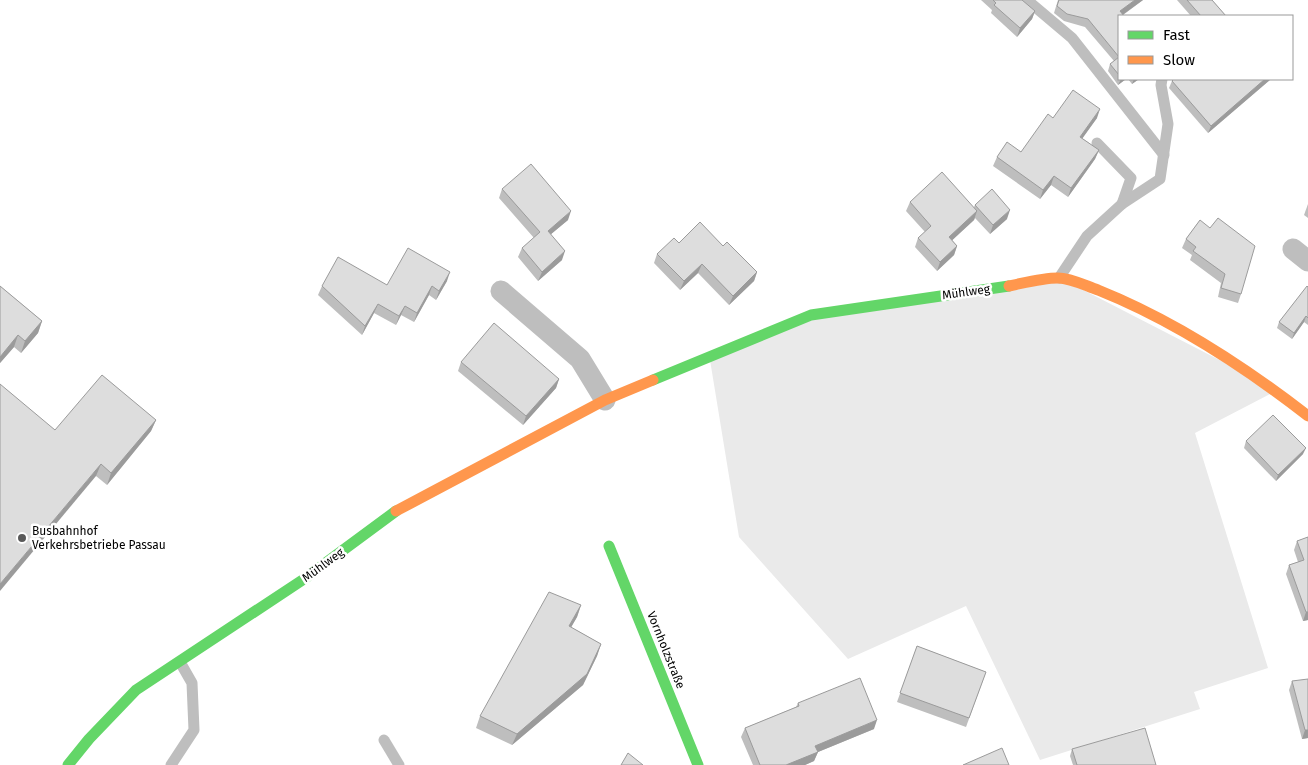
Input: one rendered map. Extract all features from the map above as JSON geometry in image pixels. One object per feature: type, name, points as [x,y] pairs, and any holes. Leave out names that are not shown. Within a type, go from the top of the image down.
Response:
[{"type":"street","name":"Mühlweg","points":[[68,765],[89,739],[136,690],[304,579],[405,504],[605,400],[811,314],[1059,278],[1079,282],[1156,318],[1231,361],[1275,390],[1308,416]]},
{"type":"street","points":[[501,291],[580,359],[605,400]]},
{"type":"street","name":"Vornholzstraße","points":[[609,546],[698,765]]},
{"type":"lane","points":[[1027,0],[1072,38],[1164,155]]},
{"type":"lane","points":[[1059,278],[1087,236],[1122,204],[1160,179],[1168,124],[1161,85],[1162,80]]},
{"type":"lane","points":[[1097,143],[1131,178],[1122,204]]},
{"type":"lane","points":[[171,765],[194,730],[192,683],[180,662]]},
{"type":"lane","points":[[384,740],[399,765]]},
{"type":"shaded area","points":[[1060,278],[1278,390],[1195,433],[1268,668],[1194,692],[1200,709],[1040,760],[966,606],[848,659],[739,537],[710,360],[807,317]]},
{"type":"building","points":[[993,0],[1022,0],[1035,11],[1020,28],[994,5],[996,3]]},
{"type":"building","points":[[1059,0],[1135,0],[1120,11],[1123,15],[1118,15],[1118,56],[1088,19],[1067,14],[1057,6]]},
{"type":"building","points":[[1187,0],[1212,0],[1225,15],[1200,15]]},
{"type":"building","points":[[1118,58],[1118,74],[1110,64]]},
{"type":"building","points":[[1173,80],[1264,80],[1211,126]]},
{"type":"building","points":[[1073,90],[1100,109],[1080,137],[1099,150],[1071,188],[1054,176],[1043,190],[997,157],[1007,142],[1021,152],[1048,114],[1053,118]]},
{"type":"building","points":[[531,164],[571,211],[548,231],[565,251],[542,272],[522,248],[540,232],[502,189]]},
{"type":"building","points":[[942,172],[977,211],[949,237],[957,246],[940,262],[918,238],[931,226],[910,202]]},
{"type":"building","points":[[992,189],[1010,210],[993,225],[975,205]]},
{"type":"building","points":[[1218,218],[1255,246],[1241,294],[1221,288],[1225,274],[1193,251],[1196,247],[1186,239],[1200,220],[1210,228]]},
{"type":"building","points":[[700,222],[723,246],[727,242],[757,272],[733,296],[702,264],[684,281],[657,254],[674,238],[679,243]]},
{"type":"building","points":[[408,248],[450,272],[439,291],[432,286],[417,313],[405,306],[399,316],[378,304],[365,326],[322,286],[338,257],[387,285]]},
{"type":"building","points":[[0,286],[42,321],[25,341],[18,335],[0,357]]},
{"type":"building","points":[[1307,286],[1308,318],[1306,316],[1294,333],[1279,322]]},
{"type":"building","points":[[494,323],[559,379],[526,416],[461,362]]},
{"type":"building","name":"Busbahnhof Verkehrsbetriebe Passau","points":[[102,375],[156,420],[111,473],[101,464],[0,584],[0,384],[55,430]]},
{"type":"building","points":[[1273,415],[1306,448],[1278,475],[1246,441]]},
{"type":"building","points":[[1308,537],[1308,612],[1306,612],[1289,565],[1304,560],[1297,541]]},
{"type":"building","points":[[549,592],[581,605],[569,626],[601,644],[587,674],[517,734],[480,716]]},
{"type":"building","points":[[917,646],[986,672],[969,718],[900,693]]},
{"type":"building","points":[[860,678],[877,720],[815,746],[818,752],[786,765],[760,765],[745,728],[799,706],[798,703]]},
{"type":"building","points":[[1308,679],[1308,730],[1305,730],[1292,681]]},
{"type":"building","points":[[1145,728],[1156,765],[1077,765],[1072,749]]},
{"type":"building","points":[[1002,748],[1009,765],[963,765]]},
{"type":"building","points":[[628,753],[643,765],[621,765]]},
{"type":"traffic: fast","points":[[653,380],[811,315],[1009,286]]},
{"type":"traffic: fast","points":[[68,765],[89,739],[136,690],[304,579],[396,511]]},
{"type":"traffic: fast","points":[[609,546],[698,765]]},
{"type":"traffic: slow","points":[[1009,286],[1046,279],[1063,278],[1078,282],[1126,302],[1154,315],[1208,346],[1308,416]]},
{"type":"traffic: slow","points":[[396,511],[605,400],[653,380]]},
{"type":"place","name":"Busbahnhof Verkehrsbetriebe Passau","points":[[22,538]]}]
